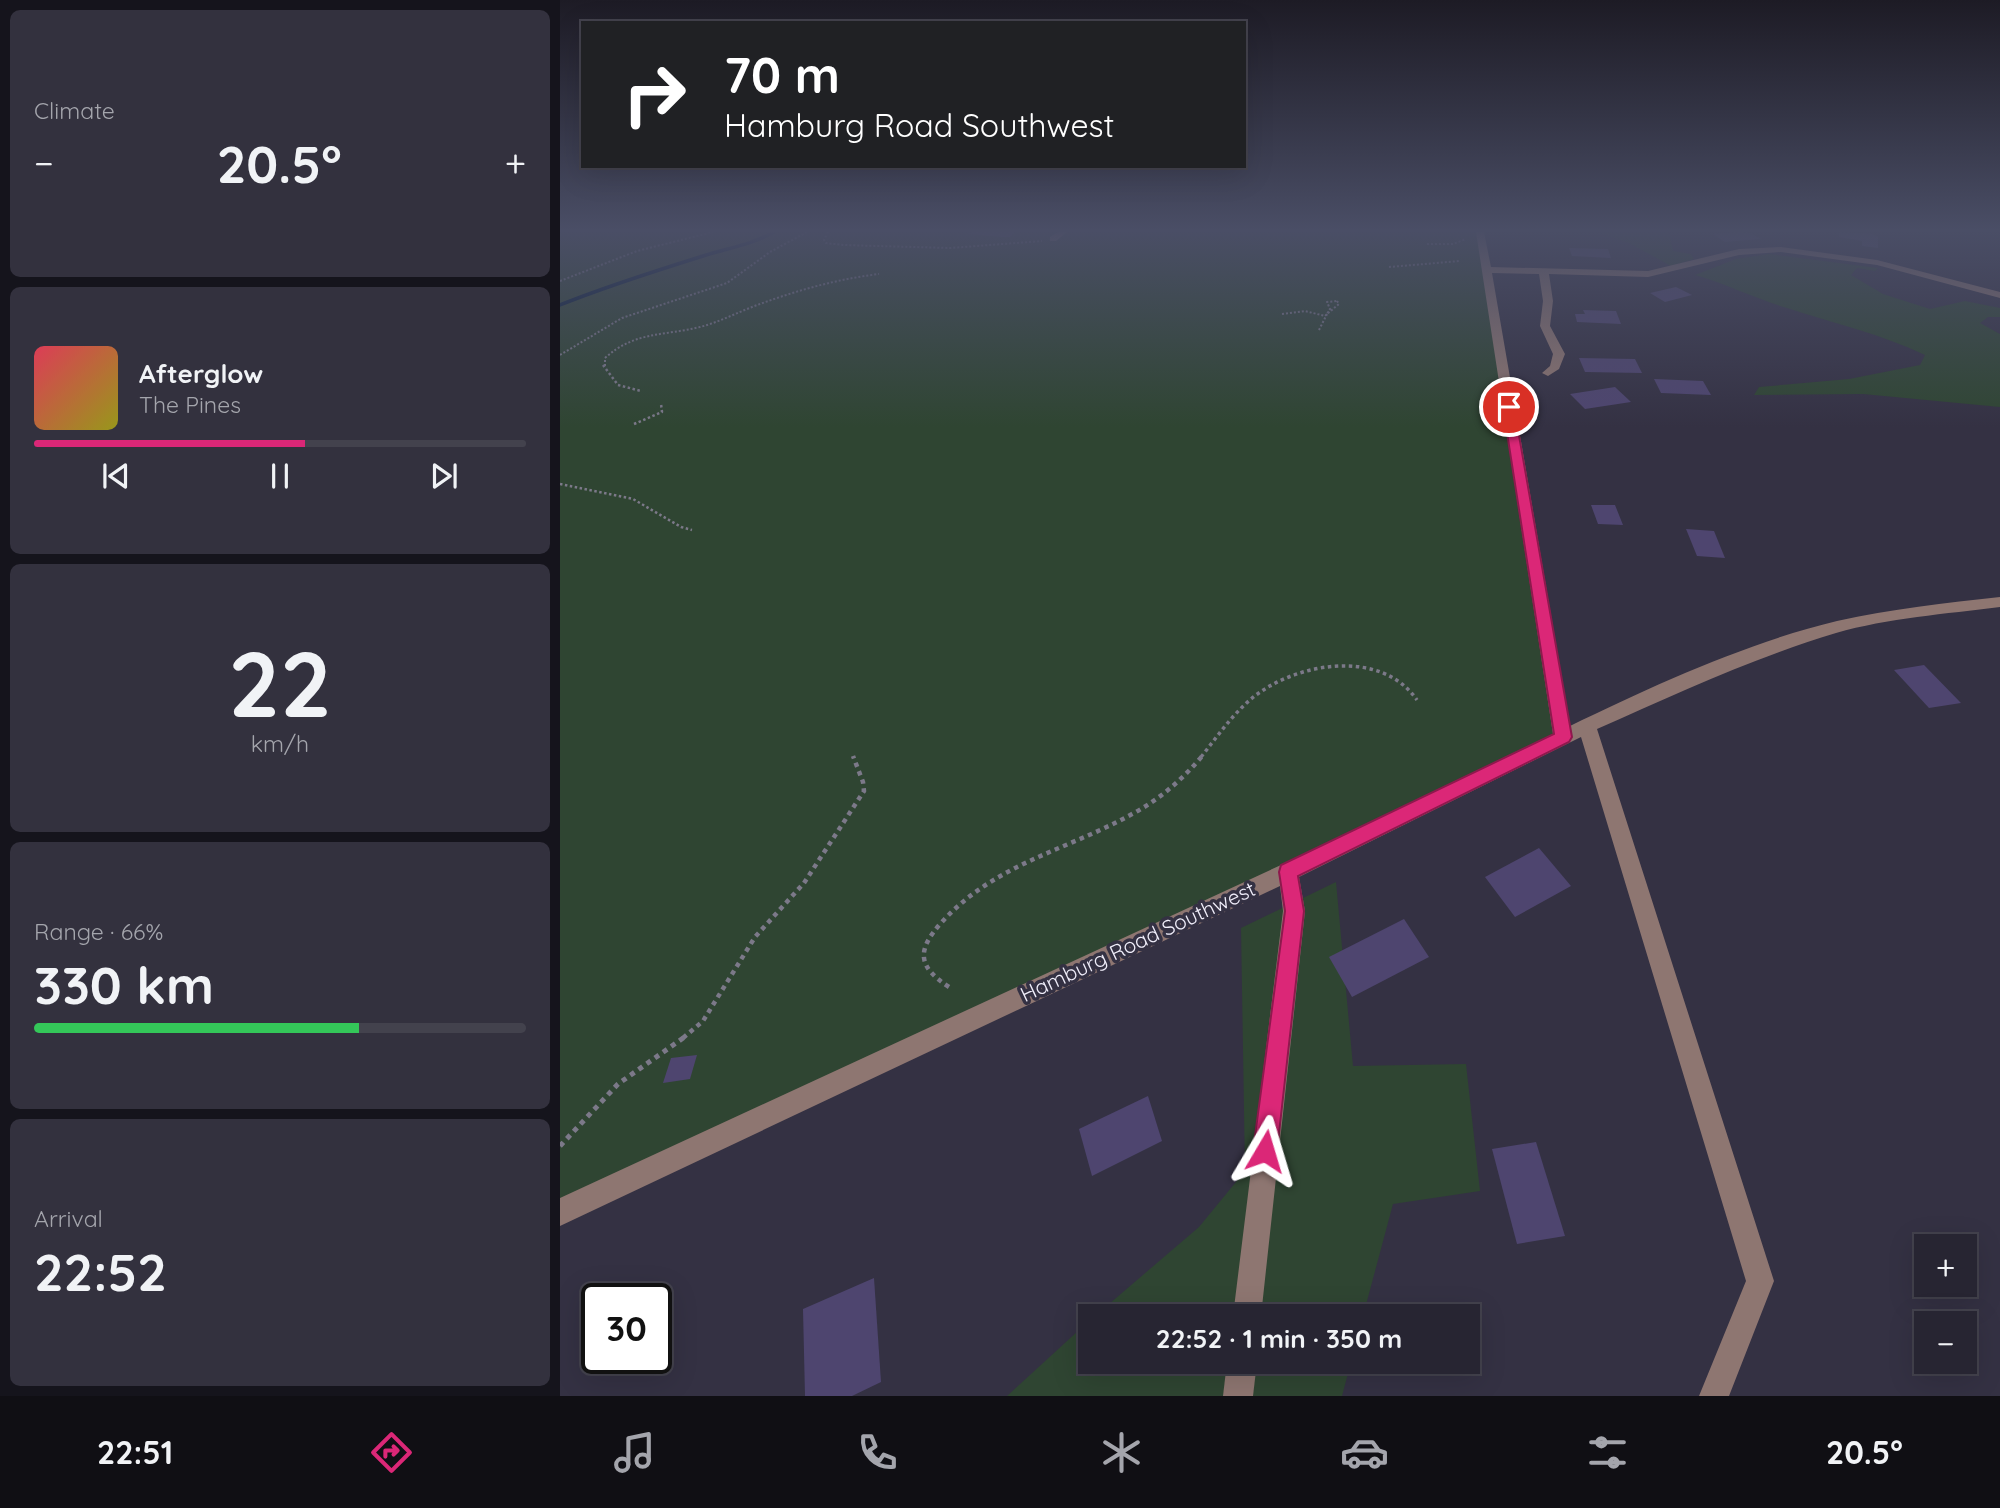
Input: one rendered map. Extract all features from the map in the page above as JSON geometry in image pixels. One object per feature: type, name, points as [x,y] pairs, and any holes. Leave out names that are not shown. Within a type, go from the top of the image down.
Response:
[{"type":"street","points":[[1490,297],[1563,737]]},
{"type":"street","points":[[1548,297],[1545,326],[1559,354],[1555,367],[1548,373]]},
{"type":"street","name":"Hamburg Road Southwest","points":[[560,1212],[1288,872],[1563,737],[1736,660],[1837,627],[1929,610],[2000,601]]},
{"type":"street","points":[[1587,726],[1760,1281],[1714,1396]]},
{"type":"street","points":[[1248,1304],[1294,911],[1288,872]]},
{"type":"street","points":[[1238,1396],[1241,1374]]},
{"type":"path","points":[[560,355],[622,318],[685,297]]},
{"type":"path","points":[[641,391],[618,385],[606,372],[603,364],[610,353],[648,334],[700,327],[781,297]]},
{"type":"path","points":[[1320,330],[1330,309]]},
{"type":"path","points":[[1282,314],[1305,311],[1325,316]]},
{"type":"path","points":[[634,424],[662,412],[661,404]]},
{"type":"path","points":[[560,484],[633,499],[681,527],[692,530]]},
{"type":"path","points":[[949,988],[933,978],[923,965],[923,951],[948,914],[966,897],[997,875],[1113,824],[1160,796],[1202,760],[1241,709],[1272,687],[1311,669],[1343,665],[1380,672],[1395,679],[1405,684],[1417,700]]},
{"type":"path","points":[[560,1146],[618,1084],[703,1021],[755,937],[804,883],[864,792],[865,783],[853,764],[853,756]]},
{"type":"green space","points":[[560,297],[1491,297],[1563,737],[560,1212]]},
{"type":"green space","points":[[1757,297],[1893,297],[1930,309],[1965,301],[2000,308],[2000,317],[1988,317],[1980,323],[2000,334],[2000,407],[1863,394],[1754,395],[1759,387],[1849,379],[1920,365],[1925,355],[1874,335]]},
{"type":"green space","points":[[1336,882],[1353,1066],[1466,1064],[1480,1191],[1393,1204],[1366,1304],[1109,1304],[1199,1227],[1245,1171],[1241,928]]},
{"type":"green space","points":[[1078,1331],[1078,1374],[1348,1374],[1342,1396],[1007,1396]]},
{"type":"building","points":[[1657,297],[1684,297],[1665,302]]},
{"type":"building","points":[[1583,310],[1616,311],[1621,324],[1577,322],[1575,314],[1585,314]]},
{"type":"building","points":[[1579,358],[1635,359],[1642,373],[1585,372]]},
{"type":"building","points":[[1654,379],[1703,381],[1711,395],[1661,393]]},
{"type":"building","points":[[1615,387],[1631,402],[1585,409],[1570,394]]},
{"type":"building","points":[[1591,505],[1615,505],[1623,525],[1598,524]]},
{"type":"building","points":[[1686,529],[1714,531],[1725,558],[1697,556]]},
{"type":"building","points":[[1924,665],[1961,703],[1929,708],[1894,670]]},
{"type":"building","points":[[1539,848],[1571,886],[1515,917],[1485,877]]},
{"type":"building","points":[[1404,919],[1429,957],[1352,997],[1329,957]]},
{"type":"building","points":[[697,1055],[690,1079],[663,1083],[671,1058]]},
{"type":"building","points":[[1148,1096],[1162,1141],[1092,1176],[1079,1129]]},
{"type":"building","points":[[1536,1142],[1565,1236],[1517,1244],[1492,1149]]},
{"type":"building","points":[[874,1278],[881,1382],[852,1396],[805,1396],[803,1309]]},
{"type":"waterway","points":[[560,305],[580,297]]},
{"type":"route","points":[[1265,1151],[1294,911],[1288,872],[1563,737],[1509,407]]}]
